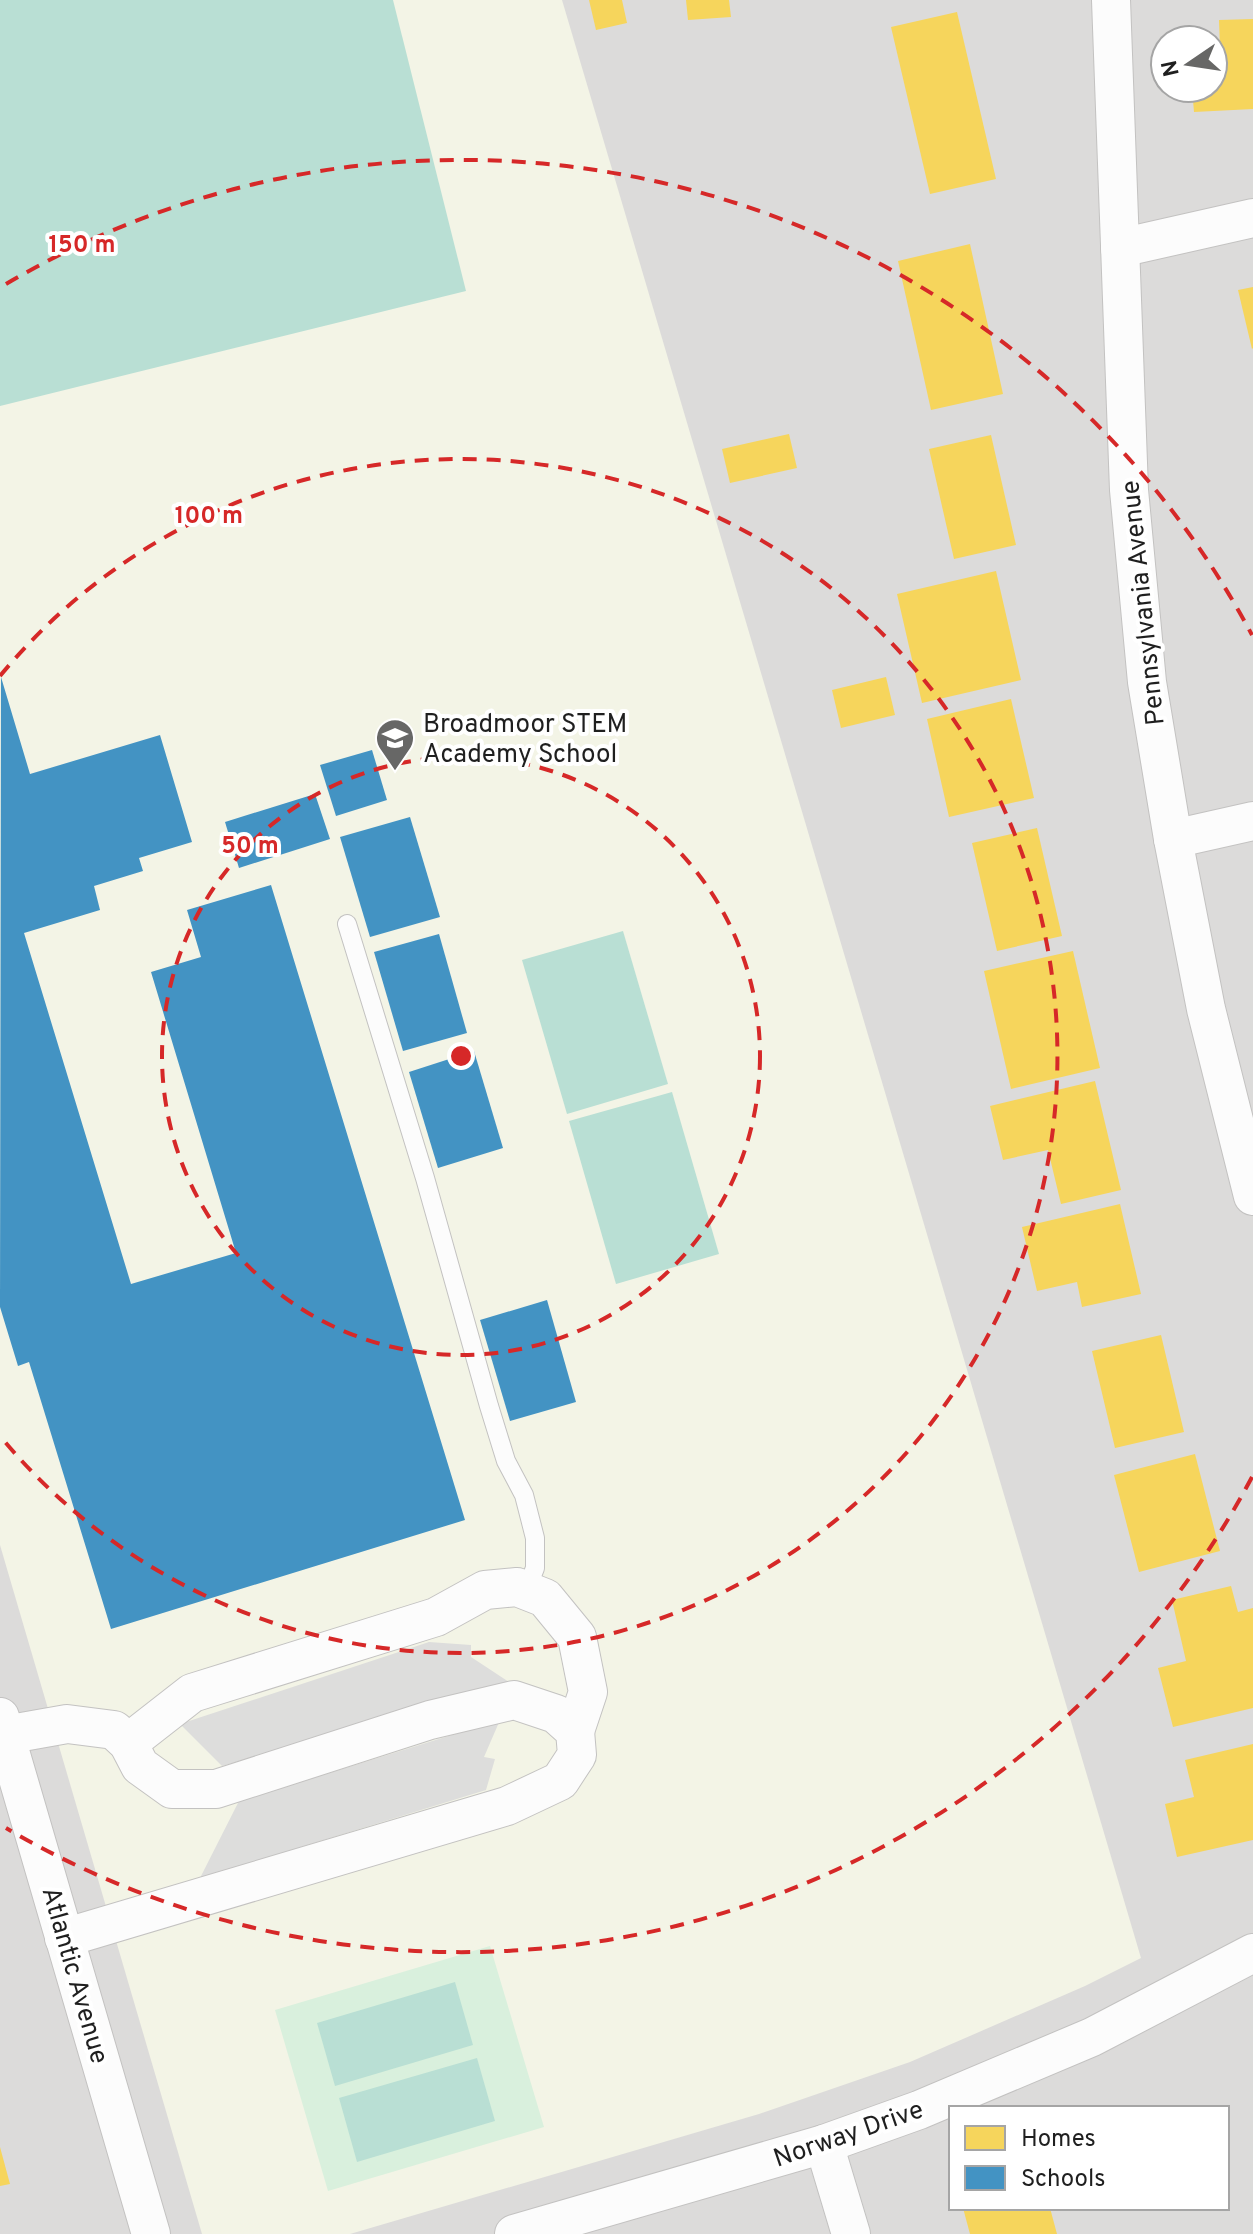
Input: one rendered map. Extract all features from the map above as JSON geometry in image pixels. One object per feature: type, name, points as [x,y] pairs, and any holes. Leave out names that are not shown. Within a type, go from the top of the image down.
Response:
[{"type":"street","name":"Pennsylvania Avenue","points":[[1111,0],[1129,490],[1147,682],[1206,1009],[1253,1196]]},
{"type":"street","points":[[1120,248],[1253,218]]},
{"type":"street","points":[[1173,839],[1253,821]]},
{"type":"street","points":[[64,1938],[507,1806],[560,1781],[577,1755],[575,1731],[588,1692],[577,1637],[545,1598],[517,1587],[485,1590],[436,1617],[192,1693],[128,1743]]},
{"type":"street","points":[[3,1726],[67,1724],[114,1730],[128,1743],[140,1766],[172,1789],[216,1789],[430,1720],[514,1700],[556,1714],[575,1731]]},
{"type":"street","name":"Atlantic Avenue","points":[[3,1726],[151,2234]]},
{"type":"street","name":"Norway Drive","points":[[514,2234],[824,2144],[919,2110],[1092,2037],[1253,1953]]},
{"type":"street","points":[[824,2144],[851,2234]]},
{"type":"lane","points":[[347,924],[425,1178],[506,1461],[524,1495],[535,1538],[535,1568],[526,1591]]},
{"type":"shaded area","name":"Broadmoor STEM Academy School","points":[[0,0],[1253,0],[1253,2234],[0,2234]]},
{"type":"shaded area","name":"Broadmoor STEM Academy School","points":[[0,0],[562,0],[1141,1958],[1085,1986],[910,2062],[759,2114],[350,2234],[202,2234],[0,1545]]},
{"type":"shaded area","points":[[429,1642],[471,1645],[471,1657],[509,1682],[222,1766],[180,1724]]},
{"type":"shaded area","points":[[500,1720],[484,1757],[495,1759],[486,1790],[200,1878],[239,1801]]},
{"type":"green space","points":[[0,0],[393,0],[466,291],[0,406]]},
{"type":"green space","points":[[623,931],[668,1084],[567,1114],[522,960]]},
{"type":"green space","points":[[672,1092],[719,1254],[616,1284],[569,1121]]},
{"type":"green space","points":[[490,1946],[544,2127],[328,2191],[275,2010]]},
{"type":"green space","points":[[455,1982],[473,2045],[335,2086],[317,2023]]},
{"type":"green space","points":[[477,2058],[495,2121],[357,2162],[339,2098]]},
{"type":"building: Homes","points":[[589,0],[622,0],[627,23],[596,30]]},
{"type":"building: Homes","points":[[686,0],[729,0],[731,17],[688,20]]},
{"type":"building: Homes","points":[[957,12],[996,179],[930,194],[891,27]]},
{"type":"building: Homes","points":[[1253,19],[1253,109],[1194,112],[1193,104],[1229,104],[1229,24],[1219,24],[1219,20]]},
{"type":"building: Homes","points":[[970,244],[1003,394],[931,410],[898,261]]},
{"type":"building: Homes","points":[[1253,287],[1253,348],[1252,349],[1238,290]]},
{"type":"building: Homes","points":[[789,434],[797,468],[730,483],[722,449]]},
{"type":"building: Homes","points":[[991,435],[1016,545],[954,559],[929,449]]},
{"type":"building: Homes","points":[[996,571],[1021,680],[922,703],[897,594]]},
{"type":"building: Homes","points":[[886,677],[895,715],[841,728],[832,690]]},
{"type":"building: Homes","points":[[1011,699],[1034,798],[949,817],[927,719]]},
{"type":"building: Homes","points":[[1037,828],[1062,936],[997,951],[972,843]]},
{"type":"building: Homes","points":[[1073,951],[1100,1068],[1011,1089],[984,971]]},
{"type":"building: Homes","points":[[1095,1081],[1121,1190],[1061,1204],[1048,1150],[1003,1160],[990,1106]]},
{"type":"building: Homes","points":[[1120,1204],[1141,1294],[1082,1307],[1077,1282],[1037,1291],[1022,1227]]},
{"type":"building: Homes","points":[[1161,1335],[1184,1432],[1115,1448],[1092,1351]]},
{"type":"building: Homes","points":[[1195,1454],[1220,1551],[1139,1572],[1114,1475]]},
{"type":"building: Homes","points":[[1231,1586],[1238,1612],[1253,1608],[1253,1708],[1173,1727],[1158,1668],[1186,1661],[1172,1600]]},
{"type":"building: Homes","points":[[1253,1744],[1253,1840],[1177,1857],[1165,1804],[1194,1797],[1185,1760]]},
{"type":"building: Homes","points":[[0,2147],[10,2184],[0,2186]]},
{"type":"building: Homes","points":[[964,2210],[1051,2210],[1057,2234],[970,2234]]},
{"type":"building: Schools","points":[[1,677],[30,774],[160,735],[192,842],[139,858],[143,871],[94,886],[100,910],[24,933],[131,1284],[236,1253],[151,972],[201,957],[187,910],[271,885],[465,1520],[111,1629],[29,1362],[18,1366],[0,1307]]},
{"type":"building: Schools","points":[[372,750],[387,800],[336,816],[320,765]]},
{"type":"building: Schools","points":[[315,794],[330,839],[239,868],[225,822]]},
{"type":"building: Schools","points":[[410,817],[440,917],[370,937],[340,837]]},
{"type":"building: Schools","points":[[439,934],[467,1033],[403,1051],[374,952]]},
{"type":"building: Schools","points":[[474,1051],[503,1148],[438,1168],[409,1072]]},
{"type":"building: Schools","points":[[547,1300],[576,1402],[510,1421],[480,1320]]},
{"type":"place","name":"Broadmoor STEM Academy School","points":[[395,772]]}]
